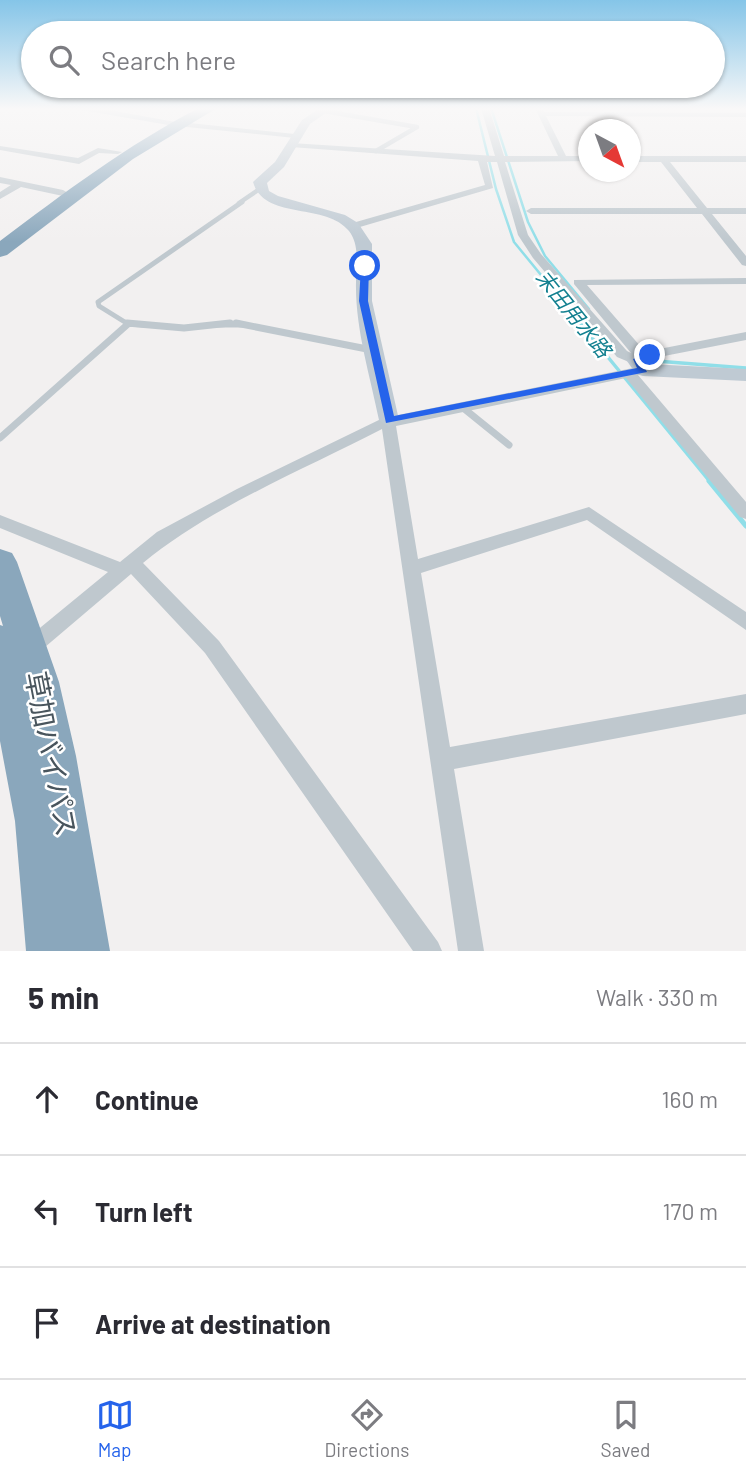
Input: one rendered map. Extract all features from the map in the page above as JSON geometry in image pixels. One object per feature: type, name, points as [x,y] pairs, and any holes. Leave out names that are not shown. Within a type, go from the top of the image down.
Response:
[{"type":"highway","points":[[0,240],[117,152]]},
{"type":"highway","points":[[0,251],[130,152]]},
{"type":"highway","name":"草加バイパス","points":[[0,562],[9,654],[37,821],[51,951]]},
{"type":"highway","name":"草加バイパス","points":[[9,654],[55,757],[85,951]]},
{"type":"street","points":[[27,152],[79,161],[94,152]]},
{"type":"street","points":[[287,152],[280,164],[260,182],[263,193],[273,199],[324,211],[353,226],[364,244],[364,301],[376,351],[413,568],[471,951]]},
{"type":"street","points":[[394,152],[482,159],[578,159]]},
{"type":"street","points":[[499,152],[523,234],[537,256],[622,354],[638,365],[746,513]]},
{"type":"street","points":[[560,152],[563,159]]},
{"type":"street","points":[[353,226],[489,186],[482,159]]},
{"type":"street","points":[[641,159],[746,159]]},
{"type":"street","points":[[663,159],[746,263]]},
{"type":"street","points":[[0,180],[63,193]]},
{"type":"street","points":[[0,196],[19,184]]},
{"type":"street","points":[[531,211],[746,211]]},
{"type":"street","points":[[638,365],[636,350],[578,282],[746,281]]},
{"type":"street","points":[[9,654],[127,567],[163,537],[243,493],[388,421],[462,407],[746,336]]},
{"type":"street","points":[[638,365],[746,374]]},
{"type":"street","points":[[413,568],[589,513],[746,622]]},
{"type":"street","points":[[0,521],[127,567],[212,647],[429,951]]},
{"type":"street","points":[[441,760],[746,704]]},
{"type":"lane","points":[[261,188],[99,302],[99,306],[128,324],[184,328],[234,323],[376,351]]},
{"type":"lane","points":[[0,438],[128,324]]},
{"type":"lane","points":[[462,407],[509,445]]},
{"type":"waterway","name":"末田用水路","points":[[487,152],[514,242],[582,325]]},
{"type":"waterway","points":[[505,152],[528,222],[545,256],[589,309]]},
{"type":"waterway","name":"末田用水路","points":[[580,323],[711,483]]},
{"type":"waterway","points":[[643,360],[746,368]]},
{"type":"waterway","name":"末田用水路","points":[[709,481],[746,526]]},
{"type":"route","points":[[365,266],[364,301],[389,420],[643,370],[636,361],[642,356],[650,355]]}]
